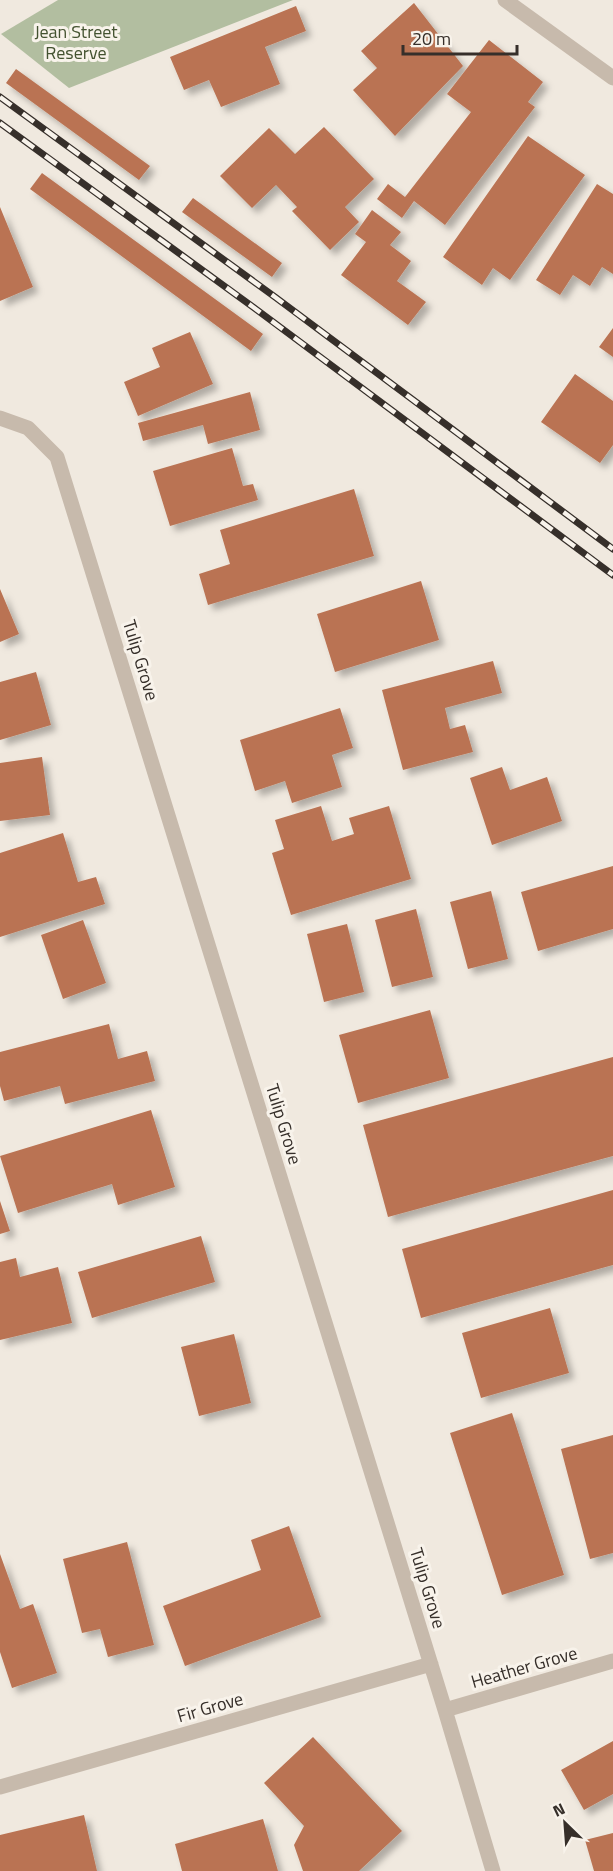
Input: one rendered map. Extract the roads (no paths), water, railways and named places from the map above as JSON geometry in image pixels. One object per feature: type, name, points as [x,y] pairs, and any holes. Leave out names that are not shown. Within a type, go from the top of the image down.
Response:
[{"type":"street","points":[[506,0],[613,78]]},
{"type":"street","name":"Tulip Grove","points":[[0,418],[28,428],[57,457],[493,1871]]},
{"type":"street","name":"Heather Grove","points":[[445,1710],[613,1660]]},
{"type":"street","name":"Fir Grove","points":[[0,1787],[431,1664]]},
{"type":"railway","points":[[0,97],[275,297],[613,549]]},
{"type":"railway","points":[[0,123],[253,307],[613,575]]},
{"type":"park label","name":"Jean Street Reserve","points":[[76,42]]}]
